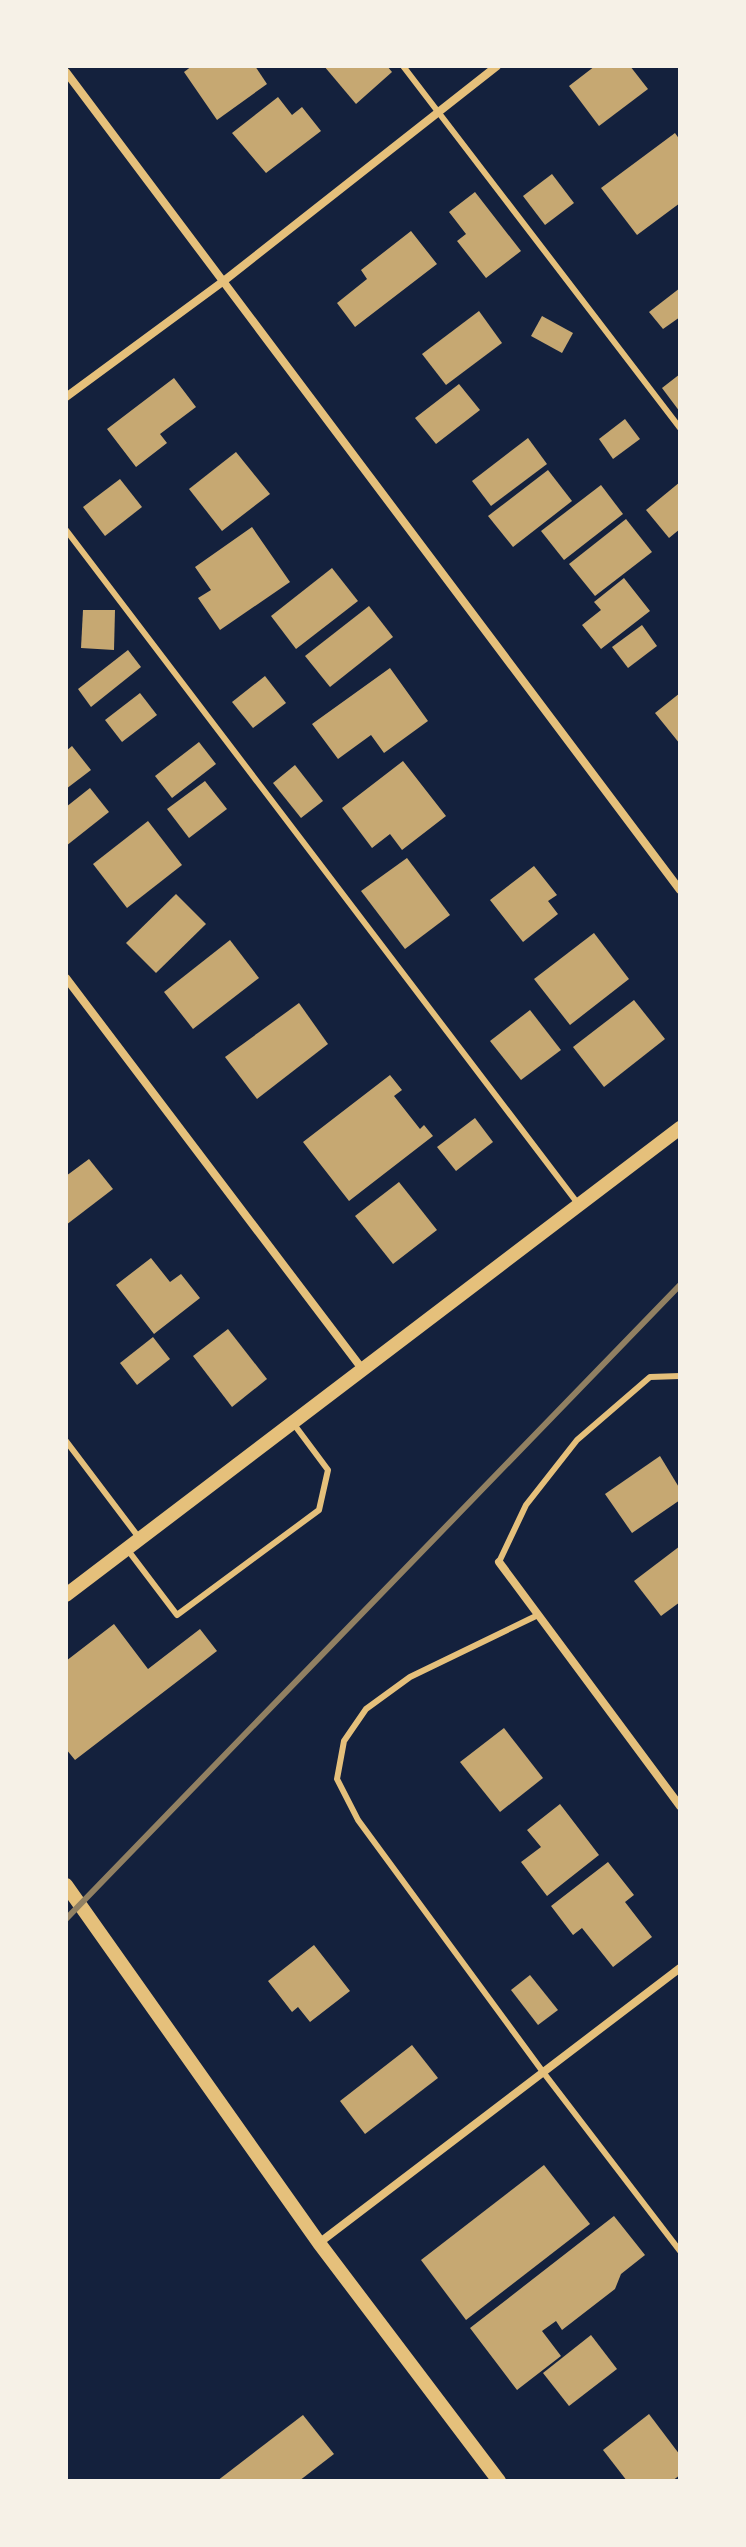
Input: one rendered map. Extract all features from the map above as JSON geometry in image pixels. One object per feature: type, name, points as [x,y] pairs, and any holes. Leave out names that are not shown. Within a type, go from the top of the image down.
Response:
[{"type":"street","points":[[66,397],[225,280],[497,66]]},
{"type":"street","points":[[66,72],[680,890]]},
{"type":"street","points":[[66,978],[363,1370]]},
{"type":"street","points":[[66,1595],[680,1128]]},
{"type":"street","points":[[499,1562],[680,1806]]},
{"type":"street","points":[[66,1885],[319,2243],[499,2481]]},
{"type":"street","points":[[319,2243],[680,1968]]},
{"type":"lane","points":[[403,66],[680,428]]},
{"type":"lane","points":[[66,530],[579,1205]]},
{"type":"lane","points":[[499,1562],[526,1505],[577,1440],[650,1377],[680,1376]]},
{"type":"lane","points":[[127,1549],[177,1615],[319,1510],[328,1470],[293,1423]]},
{"type":"lane","points":[[66,1441],[140,1539]]},
{"type":"lane","points":[[538,1615],[410,1677],[366,1709],[344,1741],[337,1779],[358,1820],[543,2072],[680,2251]]},
{"type":"building","points":[[192,66],[255,66],[267,84],[217,120],[184,72]]},
{"type":"building","points":[[324,66],[387,66],[392,72],[356,104]]},
{"type":"building","points":[[595,66],[630,66],[648,89],[599,126],[569,86]]},
{"type":"building","points":[[278,97],[292,115],[302,107],[321,131],[266,173],[232,133]]},
{"type":"building","points":[[675,133],[680,140],[680,203],[637,235],[601,188]]},
{"type":"building","points":[[552,174],[574,203],[545,225],[523,196]]},
{"type":"building","points":[[475,192],[521,251],[486,278],[457,241],[466,234],[449,212]]},
{"type":"building","points":[[411,231],[437,264],[355,327],[337,303],[367,279],[361,270]]},
{"type":"building","points":[[680,288],[680,317],[663,329],[649,312]]},
{"type":"building","points":[[479,311],[502,343],[446,385],[422,354]]},
{"type":"building","points":[[542,316],[573,333],[562,353],[531,336]]},
{"type":"building","points":[[680,374],[680,412],[662,388]]},
{"type":"building","points":[[174,378],[196,407],[160,434],[167,443],[136,467],[107,429]]},
{"type":"building","points":[[459,384],[480,410],[436,444],[415,418]]},
{"type":"building","points":[[625,419],[640,439],[613,459],[599,439]]},
{"type":"building","points":[[528,438],[547,464],[491,506],[472,481]]},
{"type":"building","points":[[236,452],[270,494],[222,531],[189,489]]},
{"type":"building","points":[[548,470],[572,501],[513,547],[488,516]]},
{"type":"building","points":[[120,479],[142,507],[105,536],[83,507]]},
{"type":"building","points":[[680,482],[680,529],[669,538],[646,510]]},
{"type":"building","points":[[601,485],[623,514],[564,560],[541,531]]},
{"type":"building","points":[[626,519],[652,552],[595,596],[569,564]]},
{"type":"building","points":[[252,527],[290,582],[220,630],[198,598],[211,590],[195,567]]},
{"type":"building","points":[[332,568],[358,601],[296,649],[271,616]]},
{"type":"building","points":[[624,578],[650,611],[601,649],[582,625],[601,610],[594,602]]},
{"type":"building","points":[[369,606],[393,637],[330,687],[305,656]]},
{"type":"building","points":[[83,610],[115,610],[114,650],[81,648]]},
{"type":"building","points":[[642,625],[657,646],[628,668],[612,647]]},
{"type":"building","points":[[128,650],[141,667],[91,707],[78,689]]},
{"type":"building","points":[[390,668],[428,721],[384,753],[371,735],[338,759],[312,724]]},
{"type":"building","points":[[265,676],[286,703],[253,728],[232,702]]},
{"type":"building","points":[[140,693],[157,715],[122,742],[105,720]]},
{"type":"building","points":[[680,693],[680,744],[655,713]]},
{"type":"building","points":[[199,742],[216,764],[172,798],[155,776]]},
{"type":"building","points":[[72,746],[91,770],[66,789],[66,751]]},
{"type":"building","points":[[403,761],[446,816],[402,850],[390,834],[372,848],[342,808]]},
{"type":"building","points":[[295,765],[323,801],[301,818],[273,783]]},
{"type":"building","points":[[205,781],[227,809],[189,838],[167,809]]},
{"type":"building","points":[[90,788],[109,812],[66,846],[66,807]]},
{"type":"building","points":[[148,821],[182,865],[127,908],[93,864]]},
{"type":"building","points":[[407,858],[450,915],[405,949],[361,891]]},
{"type":"building","points":[[534,866],[557,895],[548,901],[558,914],[523,942],[490,900]]},
{"type":"building","points":[[176,894],[206,924],[156,973],[126,943]]},
{"type":"building","points":[[594,933],[629,979],[570,1025],[534,979]]},
{"type":"building","points":[[230,940],[259,978],[193,1029],[164,992]]},
{"type":"building","points":[[634,1000],[665,1039],[604,1087],[573,1047]]},
{"type":"building","points":[[299,1003],[328,1044],[257,1099],[225,1057]]},
{"type":"building","points":[[530,1010],[561,1050],[521,1080],[490,1041]]},
{"type":"building","points":[[390,1075],[402,1090],[394,1096],[420,1129],[424,1125],[433,1136],[349,1201],[303,1142]]},
{"type":"building","points":[[475,1118],[493,1142],[456,1171],[437,1147]]},
{"type":"building","points":[[89,1159],[113,1189],[66,1225],[66,1176]]},
{"type":"building","points":[[399,1182],[437,1230],[393,1264],[355,1216]]},
{"type":"building","points":[[151,1258],[170,1282],[181,1274],[200,1298],[154,1334],[116,1285]]},
{"type":"building","points":[[228,1329],[267,1379],[232,1407],[193,1356]]},
{"type":"building","points":[[153,1337],[170,1359],[137,1385],[120,1363]]},
{"type":"building","points":[[660,1456],[680,1489],[680,1500],[632,1533],[605,1494]]},
{"type":"building","points":[[680,1546],[680,1602],[661,1616],[634,1581]]},
{"type":"building","points":[[114,1624],[148,1669],[200,1629],[217,1651],[75,1760],[66,1749],[66,1661]]},
{"type":"building","points":[[504,1728],[543,1778],[500,1812],[460,1762]]},
{"type":"building","points":[[560,1804],[599,1855],[547,1896],[521,1862],[541,1847],[527,1830]]},
{"type":"building","points":[[608,1862],[634,1895],[625,1902],[652,1937],[613,1967],[582,1928],[573,1935],[551,1906]]},
{"type":"building","points":[[314,1945],[350,1991],[310,2022],[298,2007],[292,2012],[268,1981]]},
{"type":"building","points":[[530,1975],[558,2010],[538,2025],[511,1990]]},
{"type":"building","points":[[412,2045],[438,2078],[365,2134],[340,2101]]},
{"type":"building","points":[[544,2165],[590,2224],[466,2320],[421,2260]]},
{"type":"building","points":[[614,2216],[645,2255],[621,2274],[615,2289],[562,2330],[556,2321],[542,2331],[561,2356],[517,2390],[470,2328]]},
{"type":"building","points":[[591,2335],[617,2369],[569,2406],[543,2373]]},
{"type":"building","points":[[649,2414],[680,2455],[680,2475],[672,2481],[627,2481],[603,2450]]},
{"type":"building","points":[[303,2415],[334,2454],[299,2481],[217,2481]]},
{"type":"railway","points":[[66,1919],[680,1285]]}]
